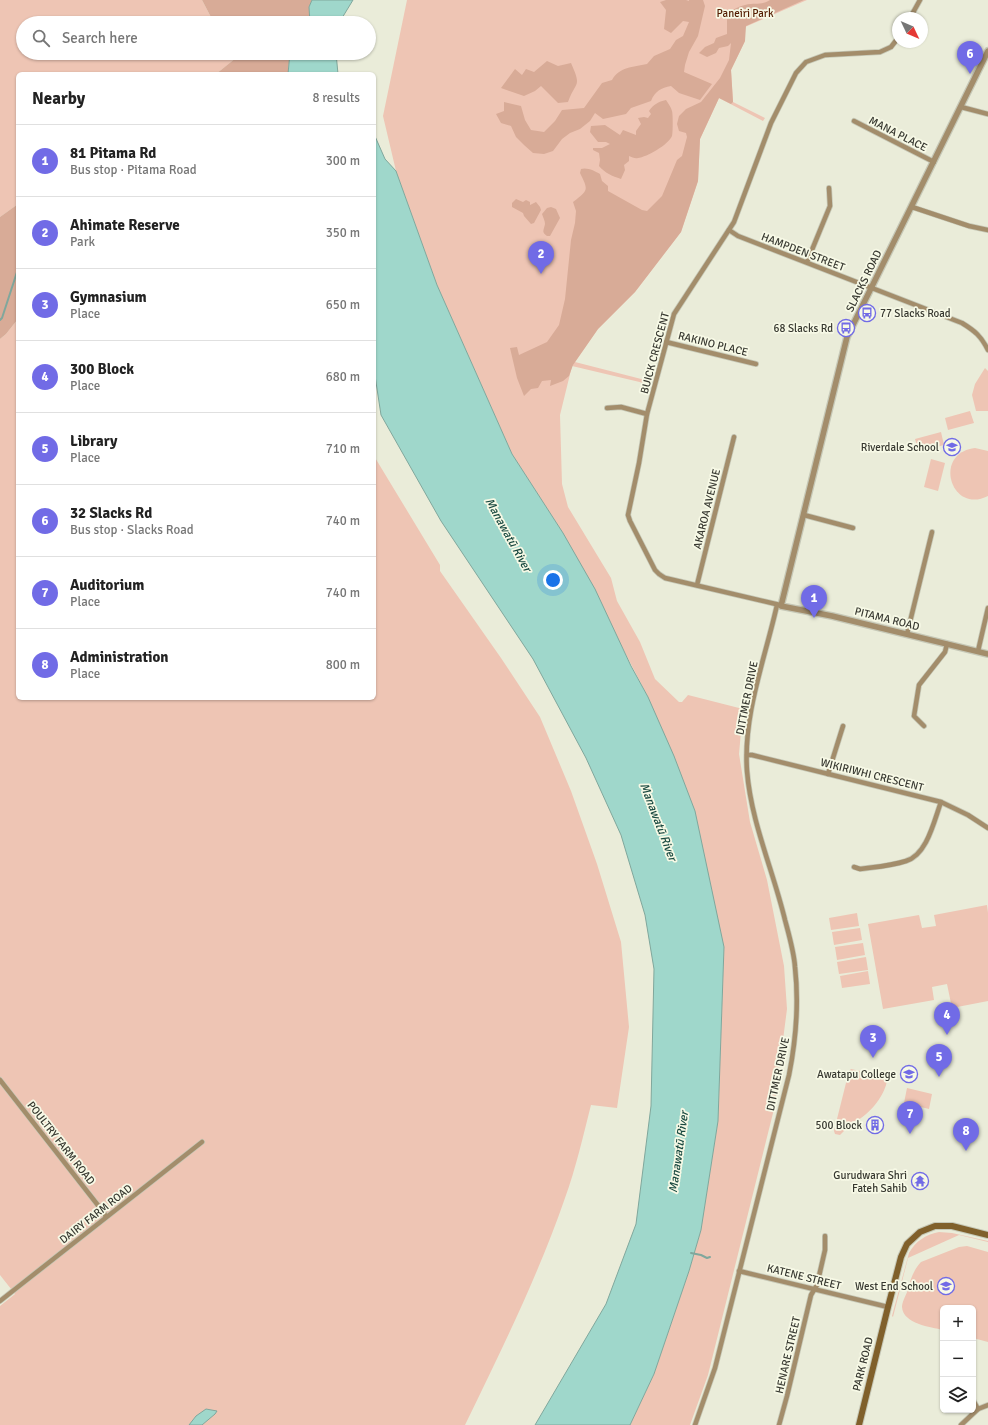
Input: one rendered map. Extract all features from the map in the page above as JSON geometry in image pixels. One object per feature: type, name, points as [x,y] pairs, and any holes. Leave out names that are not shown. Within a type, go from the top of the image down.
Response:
[{"type":"main road","name":"PARK ROAD","points":[[859,1425],[888,1307],[903,1251],[907,1244],[913,1237],[928,1228],[943,1226],[952,1226],[988,1235]]},
{"type":"street","points":[[913,12],[920,0]]},
{"type":"street","name":"BUICK CRESCENT","points":[[779,605],[665,578],[659,574],[652,564],[629,518],[629,506],[639,463],[647,414],[671,322],[677,308],[729,230],[743,199],[771,123],[792,79],[800,67],[811,60],[825,55],[880,52],[892,46]]},
{"type":"street","name":"SLACKS ROAD","points":[[779,605],[804,516],[847,337],[988,51]]},
{"type":"street","points":[[961,107],[988,114]]},
{"type":"street","name":"MANA PLACE","points":[[854,121],[934,162]]},
{"type":"street","points":[[806,262],[830,206],[829,188]]},
{"type":"street","points":[[912,207],[969,226],[988,230]]},
{"type":"street","name":"HAMPDEN STREET","points":[[729,230],[738,236],[962,323],[974,331],[983,341],[988,350]]},
{"type":"street","name":"RAKINO PLACE","points":[[666,342],[756,364]]},
{"type":"street","points":[[607,408],[621,407],[647,414]]},
{"type":"street","name":"AKAROA AVENUE","points":[[697,585],[734,437]]},
{"type":"street","points":[[804,516],[853,528]]},
{"type":"street","points":[[907,634],[932,532]]},
{"type":"street","name":"PITAMA ROAD","points":[[779,605],[988,654]]},
{"type":"street","name":"DITTMER DRIVE","points":[[695,1425],[715,1368],[789,1075],[795,1039],[797,1008],[795,966],[785,919],[756,824],[749,786],[747,755],[748,730],[752,709],[779,605]]},
{"type":"street","points":[[978,651],[988,608]]},
{"type":"street","points":[[924,726],[914,716],[919,685],[944,652],[947,644]]},
{"type":"street","points":[[828,774],[843,726]]},
{"type":"street","name":"WIKIRIWHI CRESCENT","points":[[747,755],[941,802],[968,815],[988,828]]},
{"type":"street","points":[[854,866],[860,869],[891,864],[906,861],[915,856],[922,850],[926,842],[941,802]]},
{"type":"street","name":"POULTRY FARM ROAD","points":[[0,1080],[106,1217]]},
{"type":"street","name":"DAIRY FARM ROAD","points":[[0,1301],[202,1142]]},
{"type":"street","name":"HENARE STREET","points":[[779,1425],[811,1295],[817,1285],[825,1250],[825,1236]]},
{"type":"street","name":"KATENE STREET","points":[[739,1271],[888,1307]]},
{"type":"street","points":[[976,1405],[978,1409]]},
{"type":"street","points":[[961,1425],[978,1409],[988,1405]]},
{"type":"green space","points":[[0,0],[202,0],[210,16],[16,16],[16,60],[233,60],[218,72],[16,72],[16,205],[0,217]]},
{"type":"green space","points":[[202,0],[312,0],[309,7],[310,16],[210,16]]},
{"type":"green space","name":"Paneiri Park","points":[[407,0],[807,0],[745,27],[745,41],[731,70],[733,102],[765,118],[763,121],[719,98],[700,139],[698,181],[681,232],[635,292],[598,329],[575,362],[649,381],[648,384],[572,366],[560,415],[562,484],[568,507],[611,578],[617,601],[640,642],[655,679],[679,702],[682,702],[688,695],[743,709],[739,754],[750,822],[767,880],[784,966],[787,1009],[774,1109],[708,1375],[690,1425],[630,1425],[654,1374],[689,1271],[701,1230],[718,1121],[724,947],[648,697],[563,533],[512,454],[437,285],[396,171],[383,116]]},
{"type":"green space","points":[[666,0],[703,0],[705,6],[698,36],[689,52],[684,72],[712,84],[700,100],[679,93],[671,86],[664,88],[656,92],[651,101],[631,108],[626,114],[603,119],[595,113],[590,121],[580,129],[570,133],[562,139],[553,151],[544,154],[533,153],[516,137],[511,126],[501,123],[496,114],[504,111],[504,102],[521,106],[525,120],[531,130],[544,132],[555,121],[562,110],[584,108],[602,83],[612,80],[618,72],[647,64],[654,56],[670,49],[676,40],[683,36],[689,22],[683,21],[671,33],[664,29],[666,10],[660,2]]},
{"type":"green space","name":"Paneiri Park","points":[[770,0],[804,0],[746,26],[745,41],[731,70],[733,102],[731,104],[719,98],[700,139],[698,181],[681,232],[635,292],[598,329],[573,365],[569,376],[563,381],[550,386],[551,380],[542,381],[538,388],[531,389],[524,396],[517,378],[510,348],[517,347],[519,355],[547,342],[559,325],[565,299],[571,240],[575,223],[576,211],[573,202],[586,190],[585,183],[580,173],[581,169],[588,169],[600,174],[602,181],[608,186],[608,191],[642,210],[647,211],[662,196],[677,160],[682,156],[687,137],[686,133],[679,131],[677,124],[679,116],[686,109],[701,102],[720,78],[729,60],[731,43],[728,46],[719,48],[716,53],[707,57],[699,53],[705,47],[714,43],[716,38],[727,34],[727,13],[738,7],[749,4],[763,3]]},
{"type":"green space","points":[[233,60],[289,60],[288,72],[218,72]]},
{"type":"green space","points":[[547,61],[558,66],[571,63],[577,84],[568,102],[558,103],[541,86],[535,91],[524,96],[501,88],[515,69],[522,75],[526,69],[534,72]]},
{"type":"green space","points":[[666,100],[672,113],[673,124],[672,136],[670,139],[662,147],[647,155],[637,158],[629,156],[629,161],[624,165],[625,170],[621,179],[609,174],[601,168],[599,166],[599,153],[593,150],[593,148],[602,148],[610,144],[606,142],[598,142],[590,132],[591,126],[605,125],[620,135],[623,130],[636,135],[636,131],[641,124],[638,118],[648,118],[651,114],[649,111],[653,107]]},
{"type":"green space","points":[[516,199],[523,202],[526,200],[530,202],[530,205],[536,202],[540,207],[541,210],[534,223],[531,224],[523,213],[512,207],[512,203]]},
{"type":"green space","points":[[16,205],[16,322],[0,339],[0,217]]},
{"type":"green space","points":[[551,207],[556,209],[560,218],[550,236],[547,236],[543,232],[545,223],[542,214],[547,208]]},
{"type":"green space","points":[[16,322],[16,700],[376,700],[376,459],[440,565],[440,571],[540,717],[571,791],[597,864],[621,942],[629,1027],[617,1108],[591,1105],[573,1175],[543,1256],[465,1425],[0,1425],[0,1306],[15,1294],[0,1275],[0,339]]},
{"type":"green space","points":[[985,368],[988,371],[988,411],[976,411],[972,395],[975,384]]},
{"type":"green space","points":[[970,411],[974,423],[948,430],[945,418]]},
{"type":"green space","points":[[941,432],[944,445],[919,452],[915,439]]},
{"type":"green space","points":[[975,448],[988,451],[988,496],[975,500],[964,497],[956,490],[952,481],[950,470],[954,460],[962,452]]},
{"type":"green space","points":[[931,459],[945,463],[938,491],[924,487]]},
{"type":"green space","points":[[987,905],[988,1001],[952,1008],[947,984],[932,987],[934,1000],[883,1009],[868,924],[919,915],[922,928],[936,926],[934,915]]},
{"type":"green space","points":[[857,913],[859,926],[831,930],[829,918]]},
{"type":"green space","points":[[860,928],[862,940],[834,945],[832,932]]},
{"type":"green space","points":[[863,943],[865,955],[837,960],[835,947]]},
{"type":"green space","points":[[866,957],[868,970],[839,974],[837,962]]},
{"type":"green space","points":[[868,971],[870,984],[842,988],[840,976]]},
{"type":"green space","points":[[851,1069],[887,1077],[887,1082],[882,1094],[870,1111],[860,1119],[850,1122],[840,1135],[835,1134],[834,1131],[849,1071]]},
{"type":"green space","points":[[907,1088],[932,1094],[929,1109],[904,1103]]},
{"type":"green space","points":[[939,1232],[952,1233],[988,1242],[959,1235],[908,1258],[893,1317],[892,1316],[909,1253],[921,1239]]},
{"type":"green space","name":"West End School","points":[[967,1246],[988,1252],[988,1342],[976,1339],[976,1305],[940,1305],[940,1329],[912,1321],[904,1313],[902,1307],[910,1282],[916,1268],[921,1262],[959,1247]]},
{"type":"water","points":[[312,0],[353,0],[343,16],[310,16],[309,7]]},
{"type":"water","points":[[289,60],[337,60],[338,72],[288,72]]},
{"type":"water","name":"Manawatū River","points":[[376,139],[385,159],[396,171],[437,285],[512,454],[563,533],[595,589],[631,666],[648,697],[674,756],[695,811],[724,947],[718,1121],[701,1230],[689,1271],[654,1374],[630,1425],[535,1425],[606,1304],[636,1224],[651,1106],[654,969],[645,915],[621,835],[586,758],[533,659],[441,521],[381,415],[376,382]]},
{"type":"water","points":[[206,1409],[217,1411],[202,1425],[189,1425],[196,1416]]},
{"type":"waterway","points":[[0,320],[2,318],[16,275]]},
{"type":"waterway","points":[[691,1253],[707,1258],[710,1257]]},
{"type":"place","name":"32 Slacks Rd","points":[[970,74]]},
{"type":"place","name":"Ahimate Reserve","points":[[541,274]]},
{"type":"place","name":"77 Slacks Road","points":[[867,313]]},
{"type":"place","name":"68 Slacks Rd","points":[[846,328]]},
{"type":"place","name":"Riverdale School","points":[[952,447]]},
{"type":"place","name":"81 Pitama Rd","points":[[814,618]]},
{"type":"place","name":"300 Block","points":[[947,1035]]},
{"type":"place","name":"Gymnasium","points":[[873,1058]]},
{"type":"place","name":"Awatapu College","points":[[909,1074]]},
{"type":"place","name":"Library","points":[[939,1077]]},
{"type":"place","name":"500 Block","points":[[875,1125]]},
{"type":"place","name":"Auditorium","points":[[910,1134]]},
{"type":"place","name":"Administration","points":[[966,1151]]},
{"type":"place","name":"Gurudwara Shri Fateh Sahib","points":[[920,1181]]},
{"type":"place","name":"West End School","points":[[946,1286]]}]
